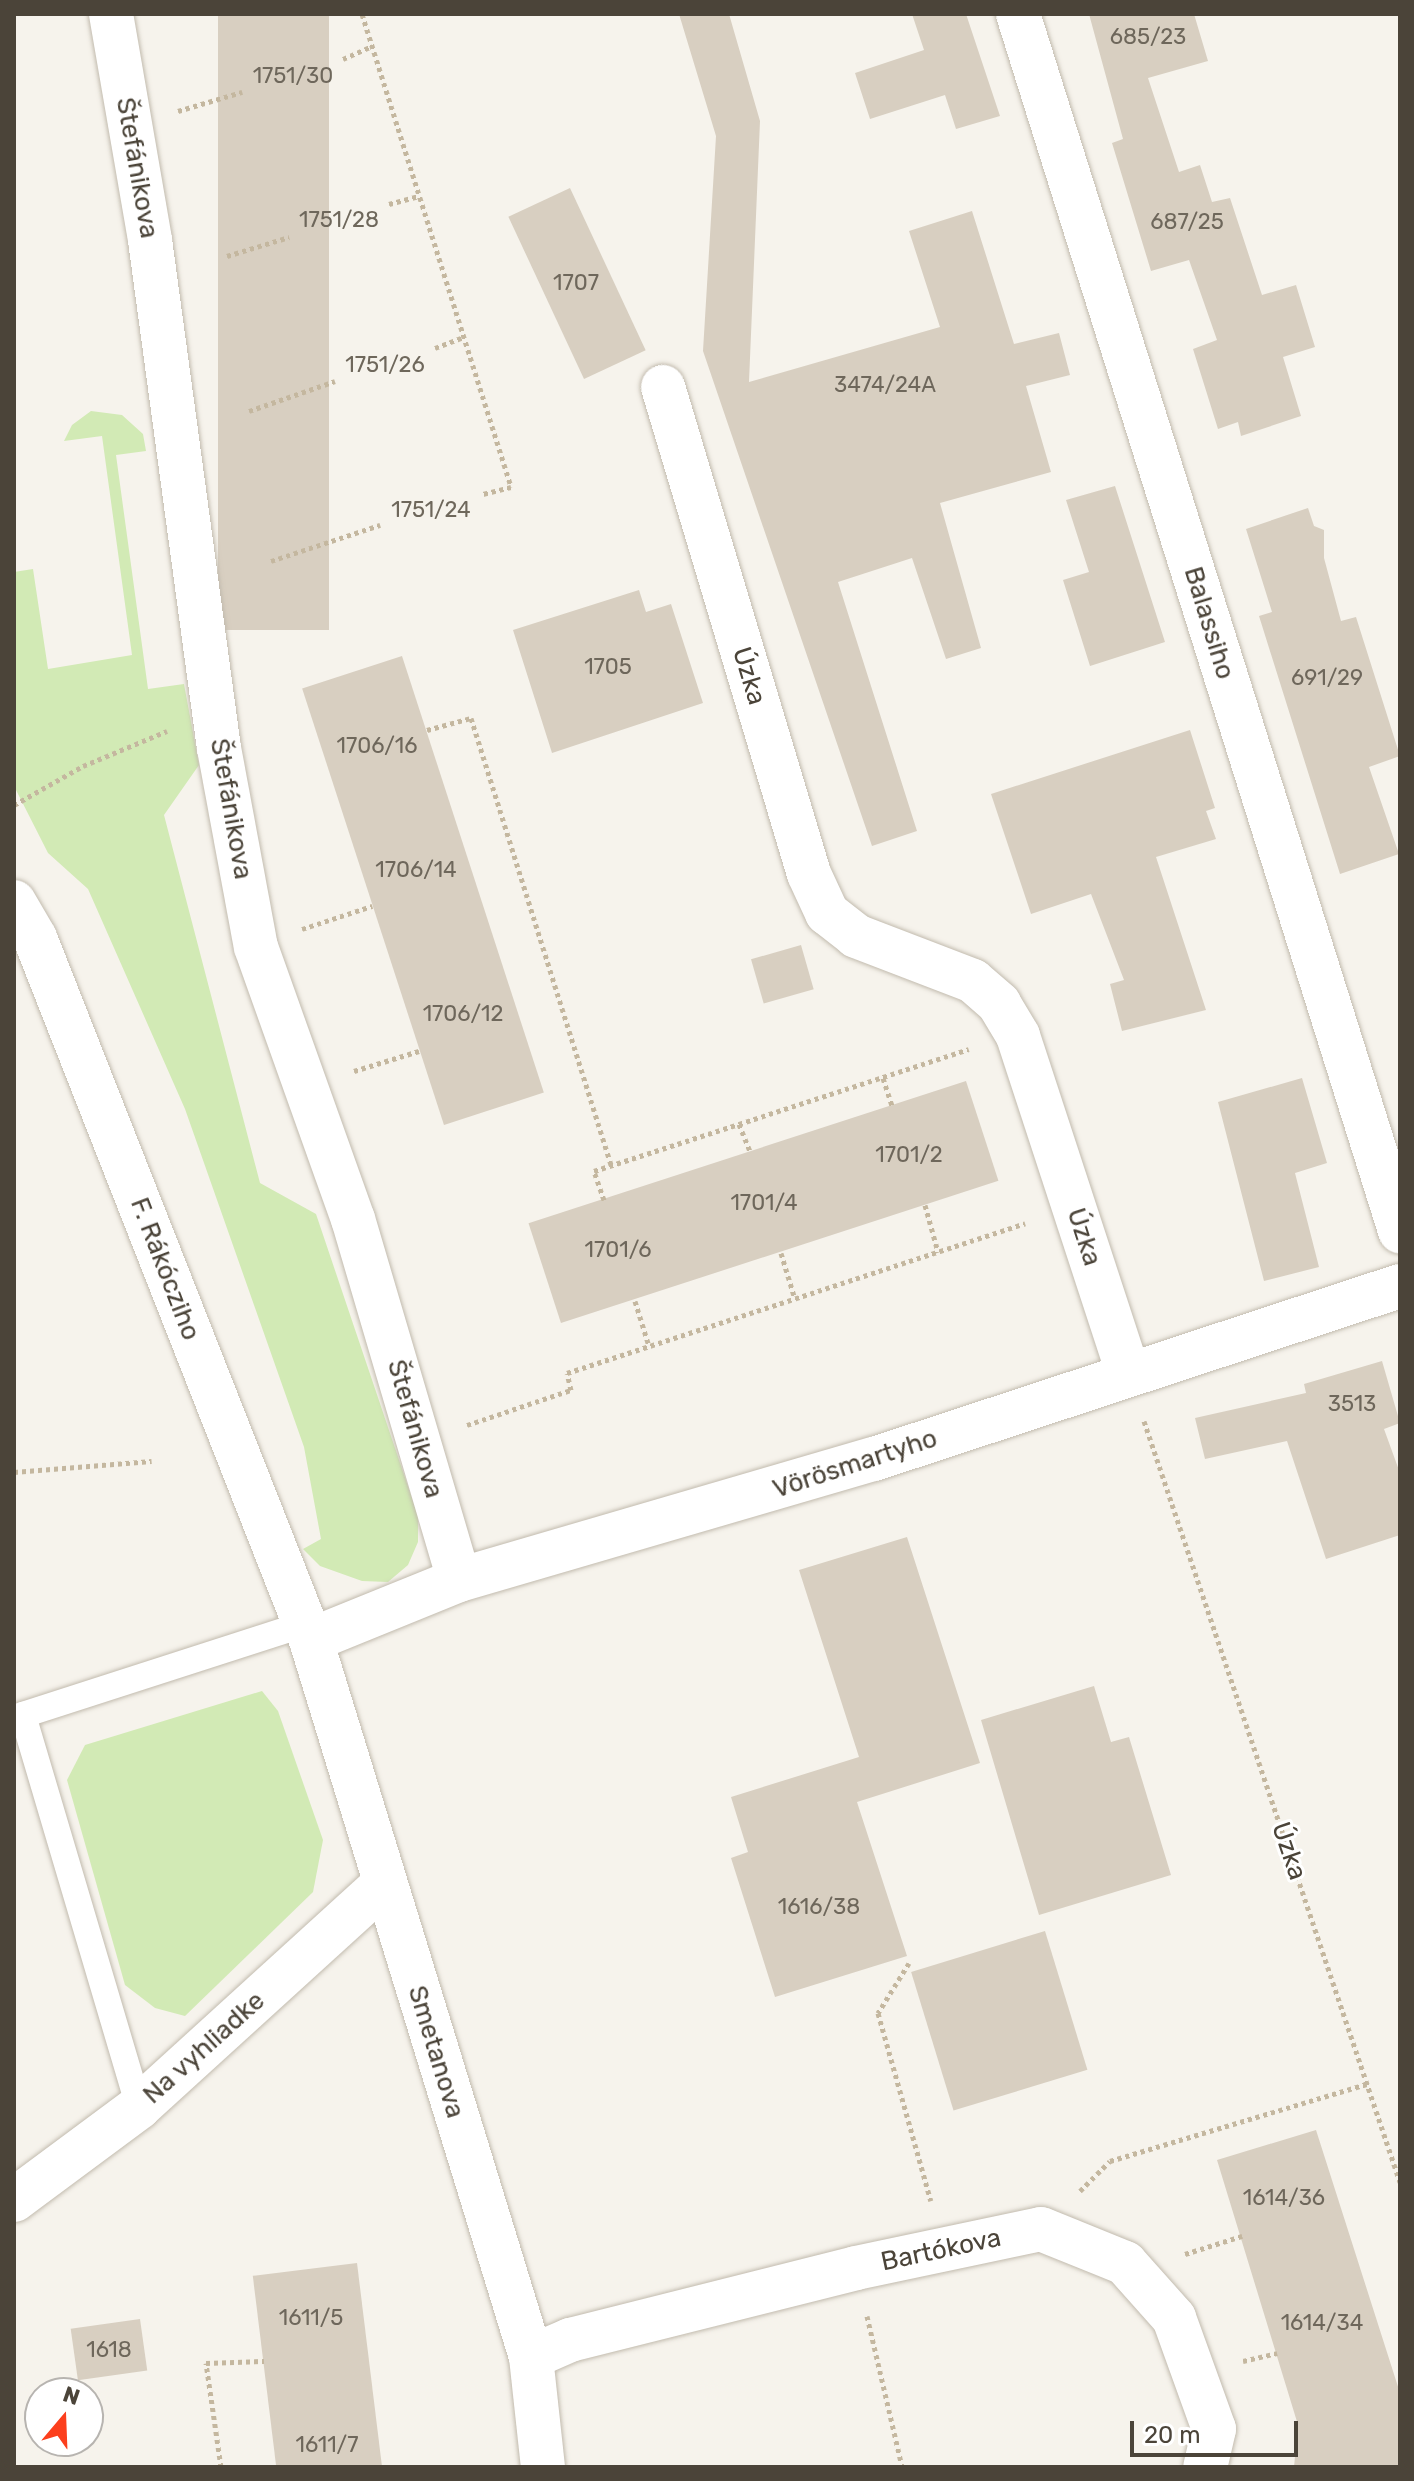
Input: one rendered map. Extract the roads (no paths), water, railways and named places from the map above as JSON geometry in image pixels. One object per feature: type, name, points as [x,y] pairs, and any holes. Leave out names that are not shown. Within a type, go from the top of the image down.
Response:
[{"type":"street","name":"Štefánikova","points":[[111,14],[150,240],[216,711],[256,947],[353,1219],[459,1580]]},
{"type":"street","name":"Balassiho","points":[[1018,14],[1400,1231]]},
{"type":"street","name":"Úzka","points":[[663,387],[809,874],[827,913],[856,936],[973,981],[999,1004],[1018,1036],[1128,1372]]},
{"type":"street","name":"F. Rákócziho","points":[[14,902],[35,938],[307,1632]]},
{"type":"street","name":"Vörösmartyho","points":[[307,1632],[459,1580],[874,1459],[1128,1372],[1400,1286]]},
{"type":"street","name":"Smetanova","points":[[307,1632],[531,2357],[543,2467]]},
{"type":"street","name":"Na vyhliadke","points":[[14,2200],[139,2107],[383,1885]]},
{"type":"street","name":"Bartókova","points":[[531,2357],[570,2340],[856,2268],[1041,2229],[1125,2263],[1174,2318],[1214,2429],[1205,2467]]},
{"type":"lane","points":[[139,2107],[18,1716],[307,1632]]}]
